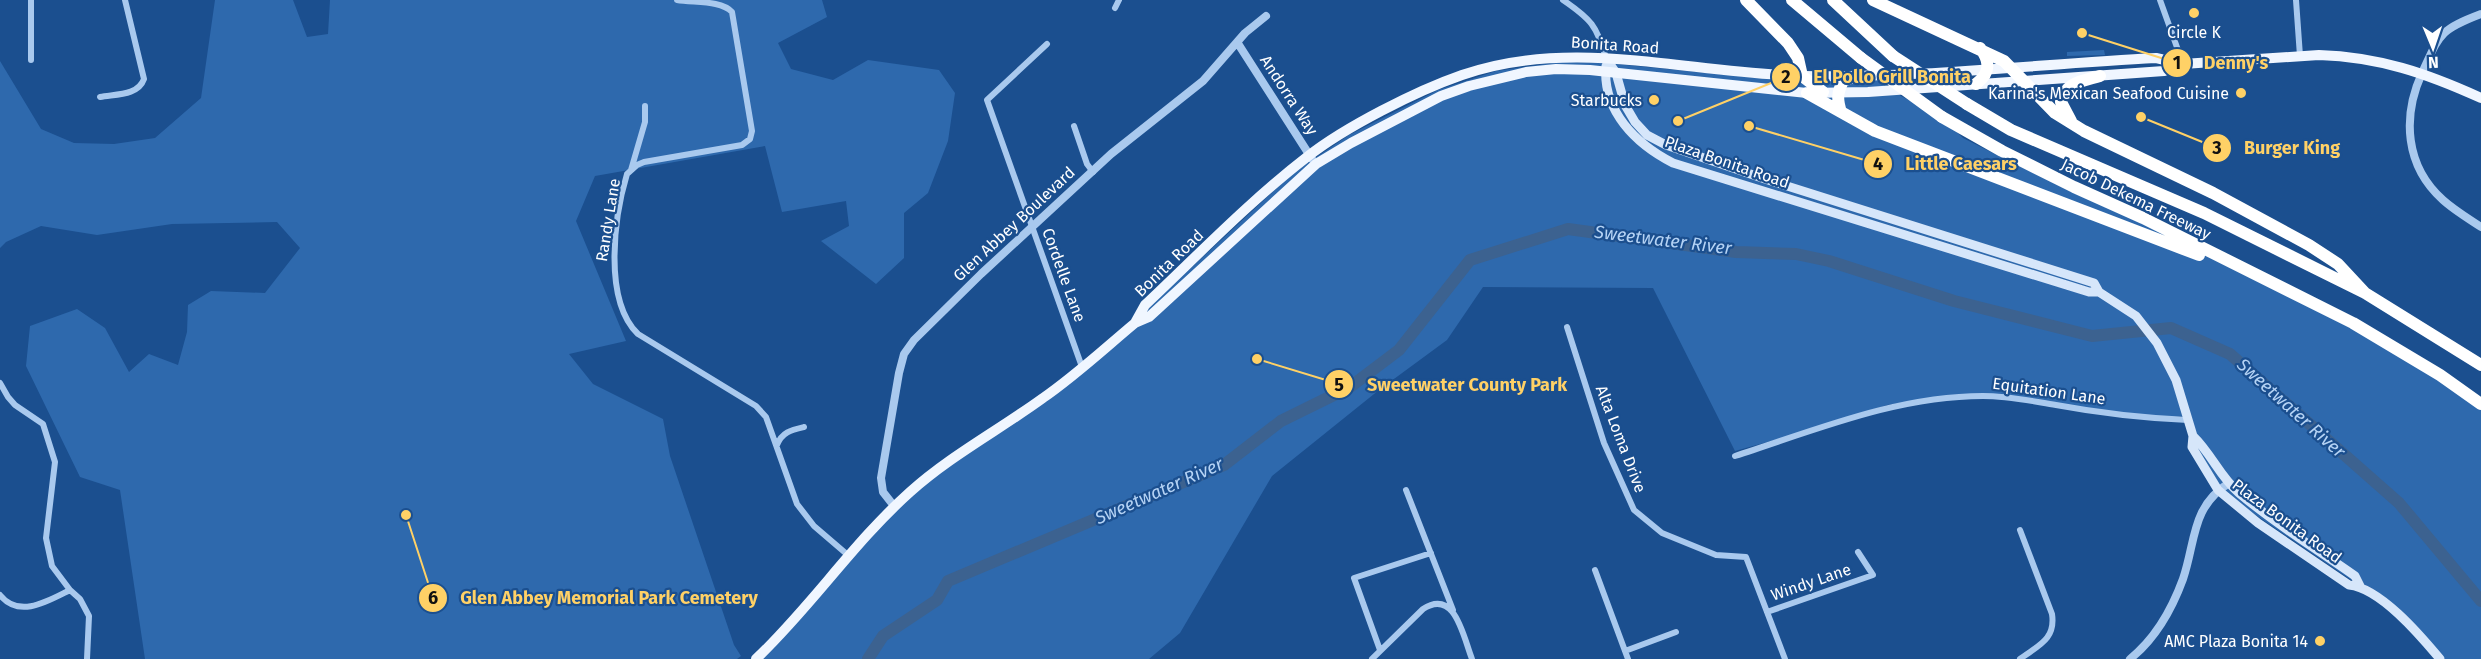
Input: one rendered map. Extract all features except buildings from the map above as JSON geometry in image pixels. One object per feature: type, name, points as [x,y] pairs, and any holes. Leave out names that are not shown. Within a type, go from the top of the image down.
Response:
[{"type":"highway","points":[[1746,0],[1788,43],[1798,58],[1802,76],[1823,92]]},
{"type":"highway","name":"Jacob Dekema Freeway","points":[[1792,0],[1861,58],[1942,117],[2074,188],[2143,218],[2256,277],[2353,323],[2440,375],[2481,404]]},
{"type":"highway","name":"Jacob Dekema Freeway","points":[[1833,0],[1893,56],[2011,130],[2204,213],[2365,293],[2481,365]]},
{"type":"highway","points":[[1873,0],[1979,47],[2011,66],[2055,113],[2213,193],[2309,245],[2338,264],[2365,293]]},
{"type":"highway","points":[[1976,84],[1985,77],[1989,68],[1979,47]]},
{"type":"highway","points":[[1841,112],[1838,92],[1843,81],[1856,76]]},
{"type":"highway","points":[[2073,124],[2061,102],[2066,89],[2074,83],[2100,76]]},
{"type":"highway","points":[[1807,93],[1875,131],[2256,277]]},
{"type":"main road","name":"Bonita Road","points":[[1313,159],[1441,96],[1469,86],[1536,71],[1556,69],[1611,72],[1807,93],[2100,76],[2164,71],[2183,64],[2300,56],[2341,56],[2372,60],[2422,73],[2481,98]]},
{"type":"main road","name":"Bonita Road","points":[[756,659],[789,627],[894,506],[938,469],[1045,397],[1135,323],[1149,317],[1313,159],[1383,111],[1427,89],[1461,75],[1516,61],[1553,57],[1606,58],[1768,75],[1802,76],[1856,76],[2156,58],[2183,64]]},
{"type":"main road","name":"Plaza Bonita Road","points":[[1606,58],[1625,105],[1635,122],[1647,135],[1666,145],[1765,179],[2094,283],[2099,292]]},
{"type":"main road","name":"Plaza Bonita Road","points":[[1611,72],[1608,93],[1624,125],[1655,154],[1673,163],[2089,292],[2099,292],[2128,309],[2148,329],[2176,380],[2193,436],[2192,447],[2218,490],[2258,523],[2349,585],[2360,586]]},
{"type":"main road","name":"Plaza Bonita Road","points":[[2193,436],[2203,446],[2219,472],[2229,483],[2261,510],[2355,576],[2360,586],[2408,623],[2440,659]]},
{"type":"street","points":[[31,0],[31,60]]},
{"type":"street","points":[[100,97],[134,91],[142,85],[144,79],[125,0]]},
{"type":"street","name":"Randy Lane","points":[[677,0],[718,2],[728,6],[732,12],[752,131],[750,139],[742,145],[644,162],[627,174],[613,258],[614,275],[627,319],[638,334],[756,406],[769,422],[785,475],[797,504],[814,526],[849,556]]},
{"type":"street","points":[[1114,8],[1119,0]]},
{"type":"street","points":[[1563,0],[1584,16],[1599,33],[1606,58]]},
{"type":"street","points":[[2160,0],[2183,64]]},
{"type":"street","points":[[2296,0],[2300,56]]},
{"type":"street","points":[[2481,14],[2448,28],[2432,50],[2411,102],[2408,126],[2417,163],[2431,186],[2444,201],[2481,227]]},
{"type":"street","name":"Glen Abbey Boulevard","points":[[894,506],[883,492],[881,478],[899,373],[904,354],[914,340],[1032,226],[1111,154],[1203,81],[1237,42],[1266,16]]},
{"type":"street","name":"Andorra Way","points":[[1237,42],[1313,159]]},
{"type":"street","name":"Cordelle Lane","points":[[1047,44],[987,100],[1082,367]]},
{"type":"street","points":[[631,170],[645,122],[645,106]]},
{"type":"street","points":[[1074,126],[1087,164],[1093,172]]},
{"type":"street","name":"Alta Loma Drive","points":[[1567,327],[1604,443],[1634,510],[1662,533],[1716,555],[1746,557],[1785,659]]},
{"type":"street","points":[[0,383],[15,405],[42,424],[48,439],[55,462],[46,538],[52,566],[70,590],[80,598],[90,616],[87,659]]},
{"type":"street","name":"Equitation Lane","points":[[1735,456],[1875,410],[1940,398],[2010,397],[2135,417],[2188,420]]},
{"type":"street","points":[[777,446],[780,438],[789,430],[804,427]]},
{"type":"street","points":[[2130,659],[2160,625],[2173,604],[2191,554],[2200,514],[2218,490],[2229,483]]},
{"type":"street","points":[[1406,490],[1472,659]]},
{"type":"street","points":[[2020,530],[2053,619],[2051,632],[2045,643],[2020,659]]},
{"type":"street","name":"Windy Lane","points":[[1767,612],[1873,575],[1858,552]]},
{"type":"street","points":[[1380,650],[1354,578],[1431,553]]},
{"type":"street","points":[[1595,570],[1627,655]]},
{"type":"street","points":[[0,595],[6,602],[23,608],[43,604],[70,590]]},
{"type":"street","points":[[1372,659],[1431,604],[1447,605],[1454,611]]},
{"type":"street","points":[[1619,659],[1676,632]]},
{"type":"shaded area","points":[[215,0],[293,0],[307,37],[328,34],[330,0],[822,0],[827,17],[778,43],[791,69],[833,80],[868,60],[939,70],[955,93],[948,141],[928,193],[904,213],[904,258],[876,284],[821,241],[849,226],[846,201],[782,212],[765,146],[595,176],[576,221],[626,341],[569,354],[593,384],[663,419],[670,456],[734,645],[741,656],[737,659],[145,659],[120,490],[80,477],[26,366],[30,326],[77,309],[105,328],[129,372],[149,354],[178,365],[187,332],[188,305],[211,291],[265,293],[300,248],[277,222],[172,224],[97,235],[41,226],[6,242],[0,248],[0,61],[41,129],[74,143],[114,144],[155,138],[201,98]]},
{"type":"shaded area","points":[[2104,50],[2105,55],[2067,56],[2067,52]]},
{"type":"shaded area","points":[[1560,62],[1605,63],[1780,80],[1879,80],[1901,96],[1942,117],[1963,138],[2071,192],[2141,222],[2352,322],[2481,404],[2481,659],[2440,659],[2382,601],[2244,507],[2220,487],[2193,440],[2186,416],[2138,418],[2033,400],[1939,397],[1887,405],[1735,451],[1653,288],[1483,287],[1447,340],[1379,390],[1272,476],[1180,633],[1149,659],[756,659],[894,506],[1044,397],[1164,293],[1293,173],[1349,135],[1438,90],[1496,71]]},
{"type":"waterway","name":"Sweetwater River","points":[[868,659],[883,636],[937,600],[948,581],[1224,465],[1281,421],[1350,387],[1399,350],[1470,260],[1568,229],[1736,252],[1796,254],[1829,261],[1954,301],[2092,336],[2171,328],[2230,354],[2399,503],[2481,601]]},
{"type":"place","name":"Circle K","points":[[2194,13]]},
{"type":"place","name":"Denny's","points":[[2082,33]]},
{"type":"place","name":"Karina's Mexican Seafood Cuisine","points":[[2241,93]]},
{"type":"place","name":"Starbucks","points":[[1654,100]]},
{"type":"place","name":"Burger King","points":[[2141,117]]},
{"type":"place","name":"El Pollo Grill Bonita","points":[[1678,121]]},
{"type":"place","name":"Little Caesars","points":[[1749,126]]},
{"type":"place","name":"Sweetwater County Park","points":[[1257,359]]},
{"type":"place","name":"Glen Abbey Memorial Park Cemetery","points":[[406,515]]},
{"type":"place","name":"AMC Plaza Bonita 14","points":[[2320,641]]}]
